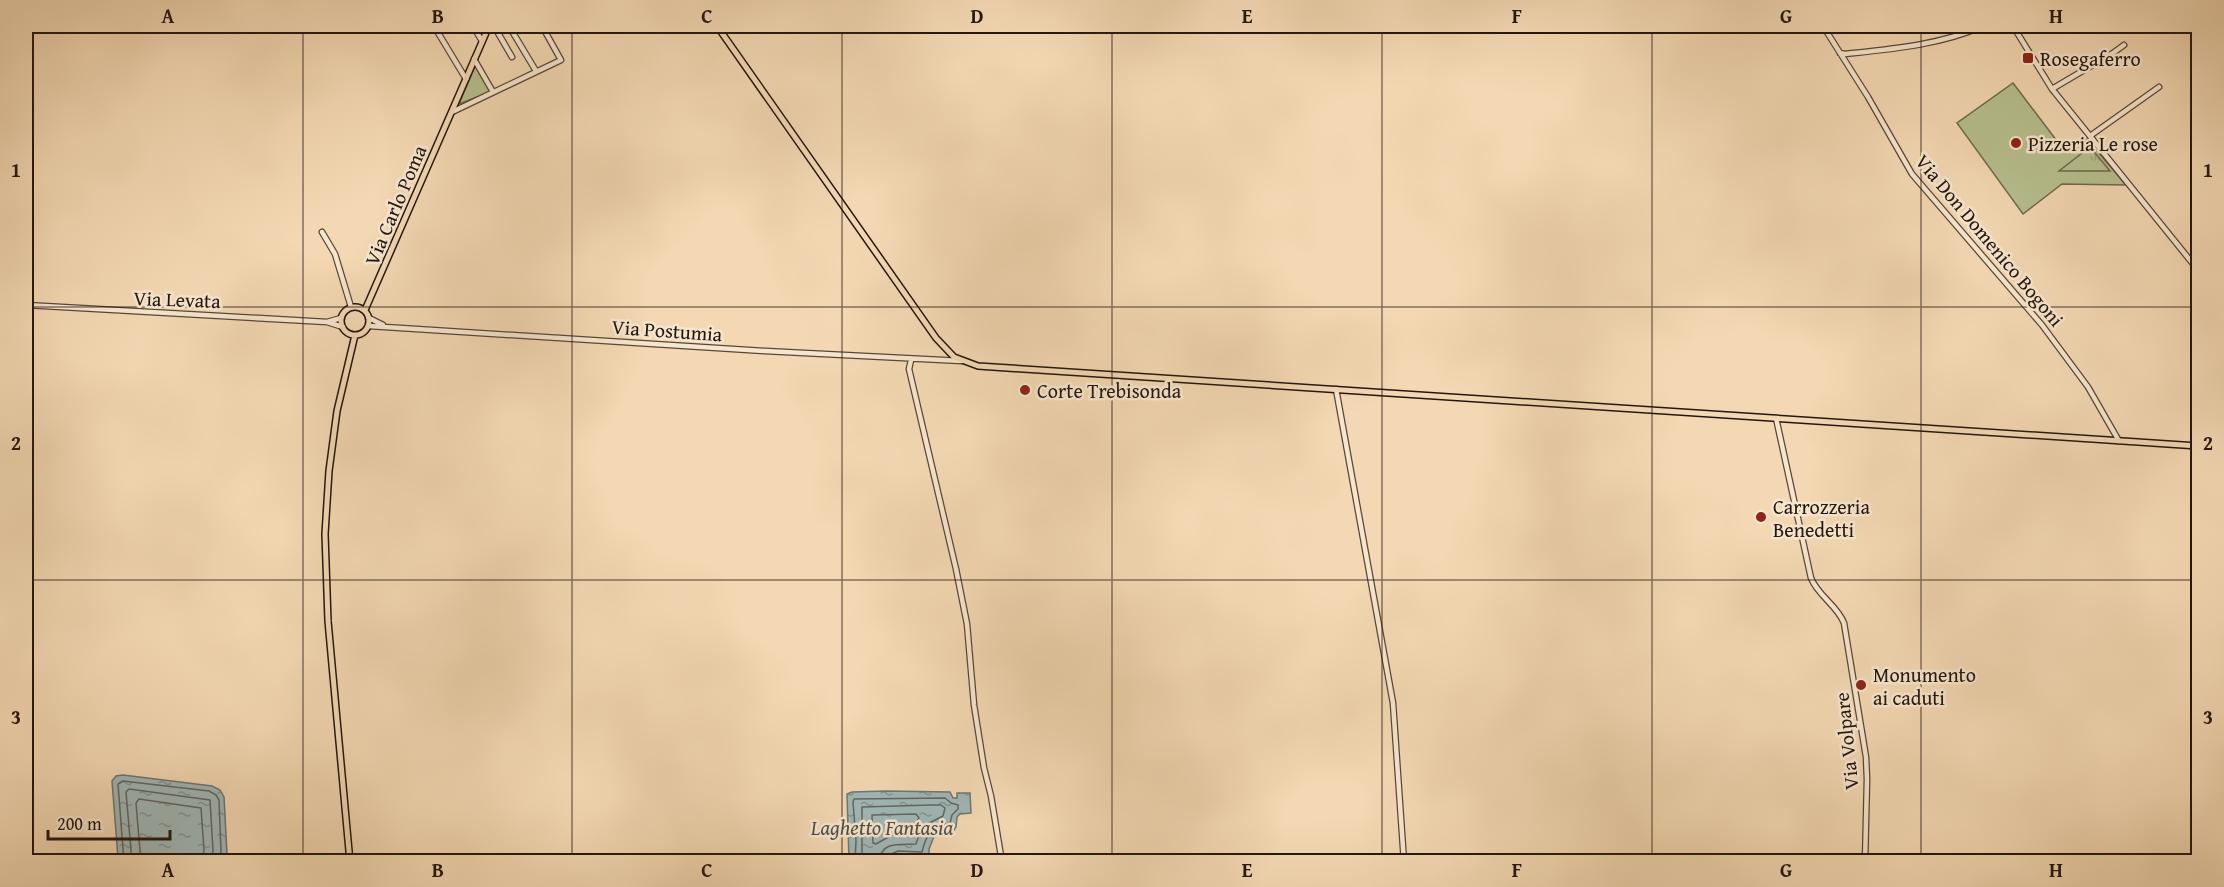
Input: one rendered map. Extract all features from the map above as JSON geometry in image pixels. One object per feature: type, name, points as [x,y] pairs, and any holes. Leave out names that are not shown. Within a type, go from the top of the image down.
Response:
[{"type":"main road","name":"Via Carlo Poma","points":[[365,310],[489,26]]},
{"type":"main road","points":[[717,26],[936,338],[949,353],[978,366],[2199,446]]},
{"type":"main road","points":[[351,307],[365,310],[369,318],[369,326],[363,333],[355,335],[348,333],[343,327],[341,318],[345,311],[351,307]]},
{"type":"main road","points":[[350,861],[328,621],[325,545],[326,504],[333,440],[355,335]]},
{"type":"street","points":[[434,26],[466,79]]},
{"type":"street","points":[[473,26],[482,40]]},
{"type":"street","points":[[494,26],[512,57]]},
{"type":"street","points":[[509,26],[536,71]]},
{"type":"street","points":[[452,112],[561,60],[542,26]]},
{"type":"street","name":"Via Don Domenico Bogoni","points":[[1823,26],[1912,174],[2065,355],[2088,387],[2119,441]]},
{"type":"street","points":[[1840,53],[1893,49],[1950,39],[1983,26]]},
{"type":"street","points":[[2013,26],[2052,89],[2199,270]]},
{"type":"street","points":[[2052,89],[2124,45]]},
{"type":"street","points":[[474,59],[493,92]]},
{"type":"street","points":[[2090,136],[2159,87]]},
{"type":"street","points":[[322,232],[335,254],[351,307]]},
{"type":"street","name":"Via Levata","points":[[26,305],[327,322],[343,327]]},
{"type":"street","name":"Via Levata","points":[[327,322],[341,318]]},
{"type":"street","points":[[369,318],[386,326]]},
{"type":"street","name":"Via Postumia","points":[[369,326],[911,360],[963,361]]},
{"type":"street","points":[[911,360],[909,369],[967,624],[974,705],[1002,861]]},
{"type":"street","points":[[1336,389],[1393,704],[1404,860]]},
{"type":"street","name":"Via Volpare","points":[[1776,418],[1810,578],[1818,591],[1840,613],[1844,623],[1866,757],[1865,861]]},
{"type":"green space","points":[[476,64],[490,92],[459,104]]},
{"type":"green space","points":[[2013,83],[2066,153],[2087,139],[2126,185],[2062,184],[2023,214],[1957,123]]},
{"type":"green space","points":[[2090,147],[2110,171],[2059,171]]},
{"type":"water","points":[[116,776],[212,786],[220,790],[224,797],[227,854],[224,861],[120,861],[112,781]]},
{"type":"water","name":"Laghetto Fantasia","points":[[886,791],[950,792],[953,798],[957,798],[957,793],[970,793],[971,813],[960,814],[957,817],[954,830],[944,830],[935,834],[927,859],[898,857],[890,861],[849,861],[847,794]]},
{"type":"place","name":"Rosegaferro","points":[[2028,58]]},
{"type":"place","name":"Pizzeria Le rose","points":[[2016,143]]},
{"type":"place","name":"Corte Trebisonda","points":[[1025,390]]},
{"type":"place","name":"Carrozzeria Benedetti","points":[[1761,517]]},
{"type":"place","name":"Monumento ai caduti","points":[[1861,685]]}]
